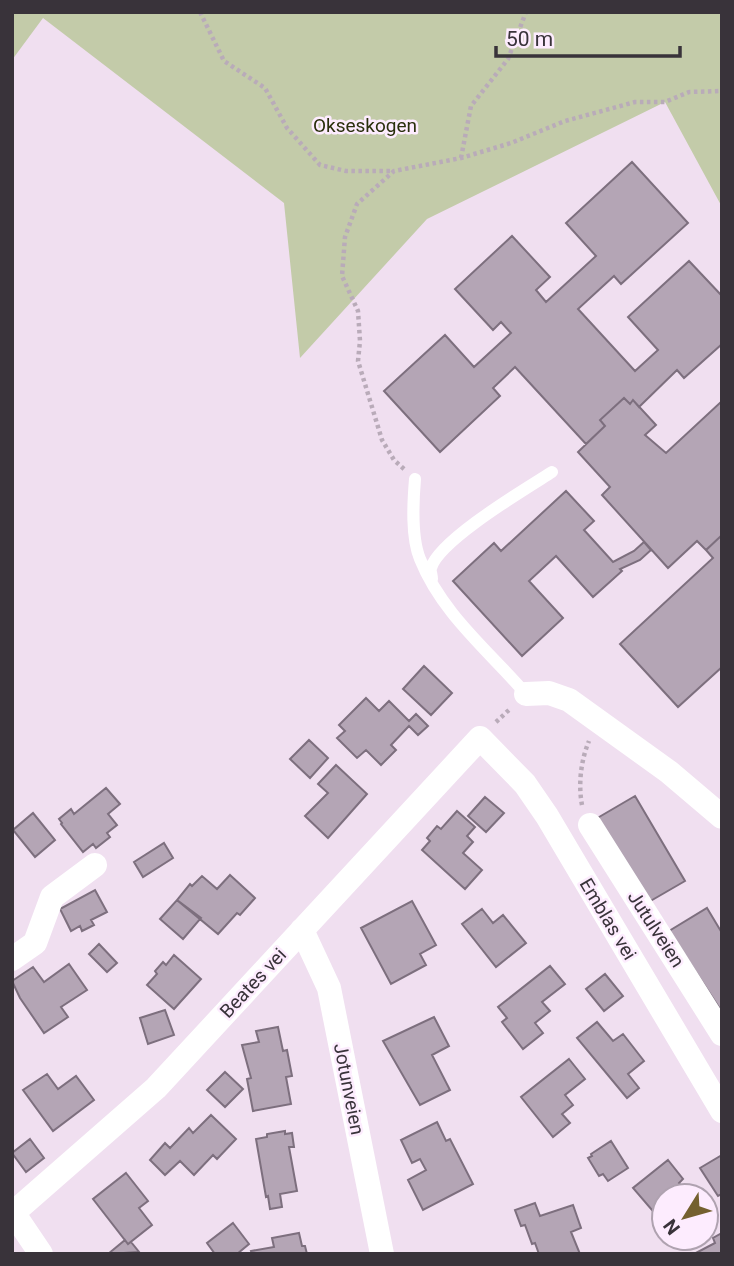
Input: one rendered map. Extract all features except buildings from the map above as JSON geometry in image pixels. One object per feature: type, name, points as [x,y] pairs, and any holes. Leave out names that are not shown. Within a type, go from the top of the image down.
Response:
[{"type":"street","points":[[526,694],[559,695],[600,720],[722,817]]},
{"type":"street","name":"Beates vei","points":[[13,1213],[156,1088],[480,738]]},
{"type":"street","name":"Emblas vei","points":[[480,738],[525,784],[547,816],[722,1111]]},
{"type":"street","name":"Jutulveien","points":[[590,825],[722,1034]]},
{"type":"street","points":[[12,959],[35,943],[52,897],[95,865]]},
{"type":"street","name":"Jotunveien","points":[[302,930],[329,988],[382,1254]]},
{"type":"street","points":[[13,1213],[40,1254]]},
{"type":"lane","points":[[432,583],[431,568],[445,548],[494,509],[552,471]]},
{"type":"lane","points":[[415,479],[412,509],[419,558],[447,609],[526,694]]},
{"type":"path","points":[[200,12],[223,61],[265,88],[287,128],[320,165],[346,171],[394,172],[461,158],[511,143],[565,121],[635,102],[665,102],[689,92],[722,91]]},
{"type":"path","points":[[461,158],[471,106],[508,59],[526,12]]},
{"type":"path","points":[[394,172],[357,204],[345,237],[342,276],[358,311],[358,361],[383,440],[394,460],[415,479]]},
{"type":"path","points":[[480,738],[526,694]]},
{"type":"path","points":[[590,825],[581,802],[580,788],[585,750],[600,720]]},
{"type":"green space","name":"Okseskogen","points":[[12,12],[722,12],[722,207],[665,102],[427,219],[300,358],[284,203],[43,18],[12,60]]}]
